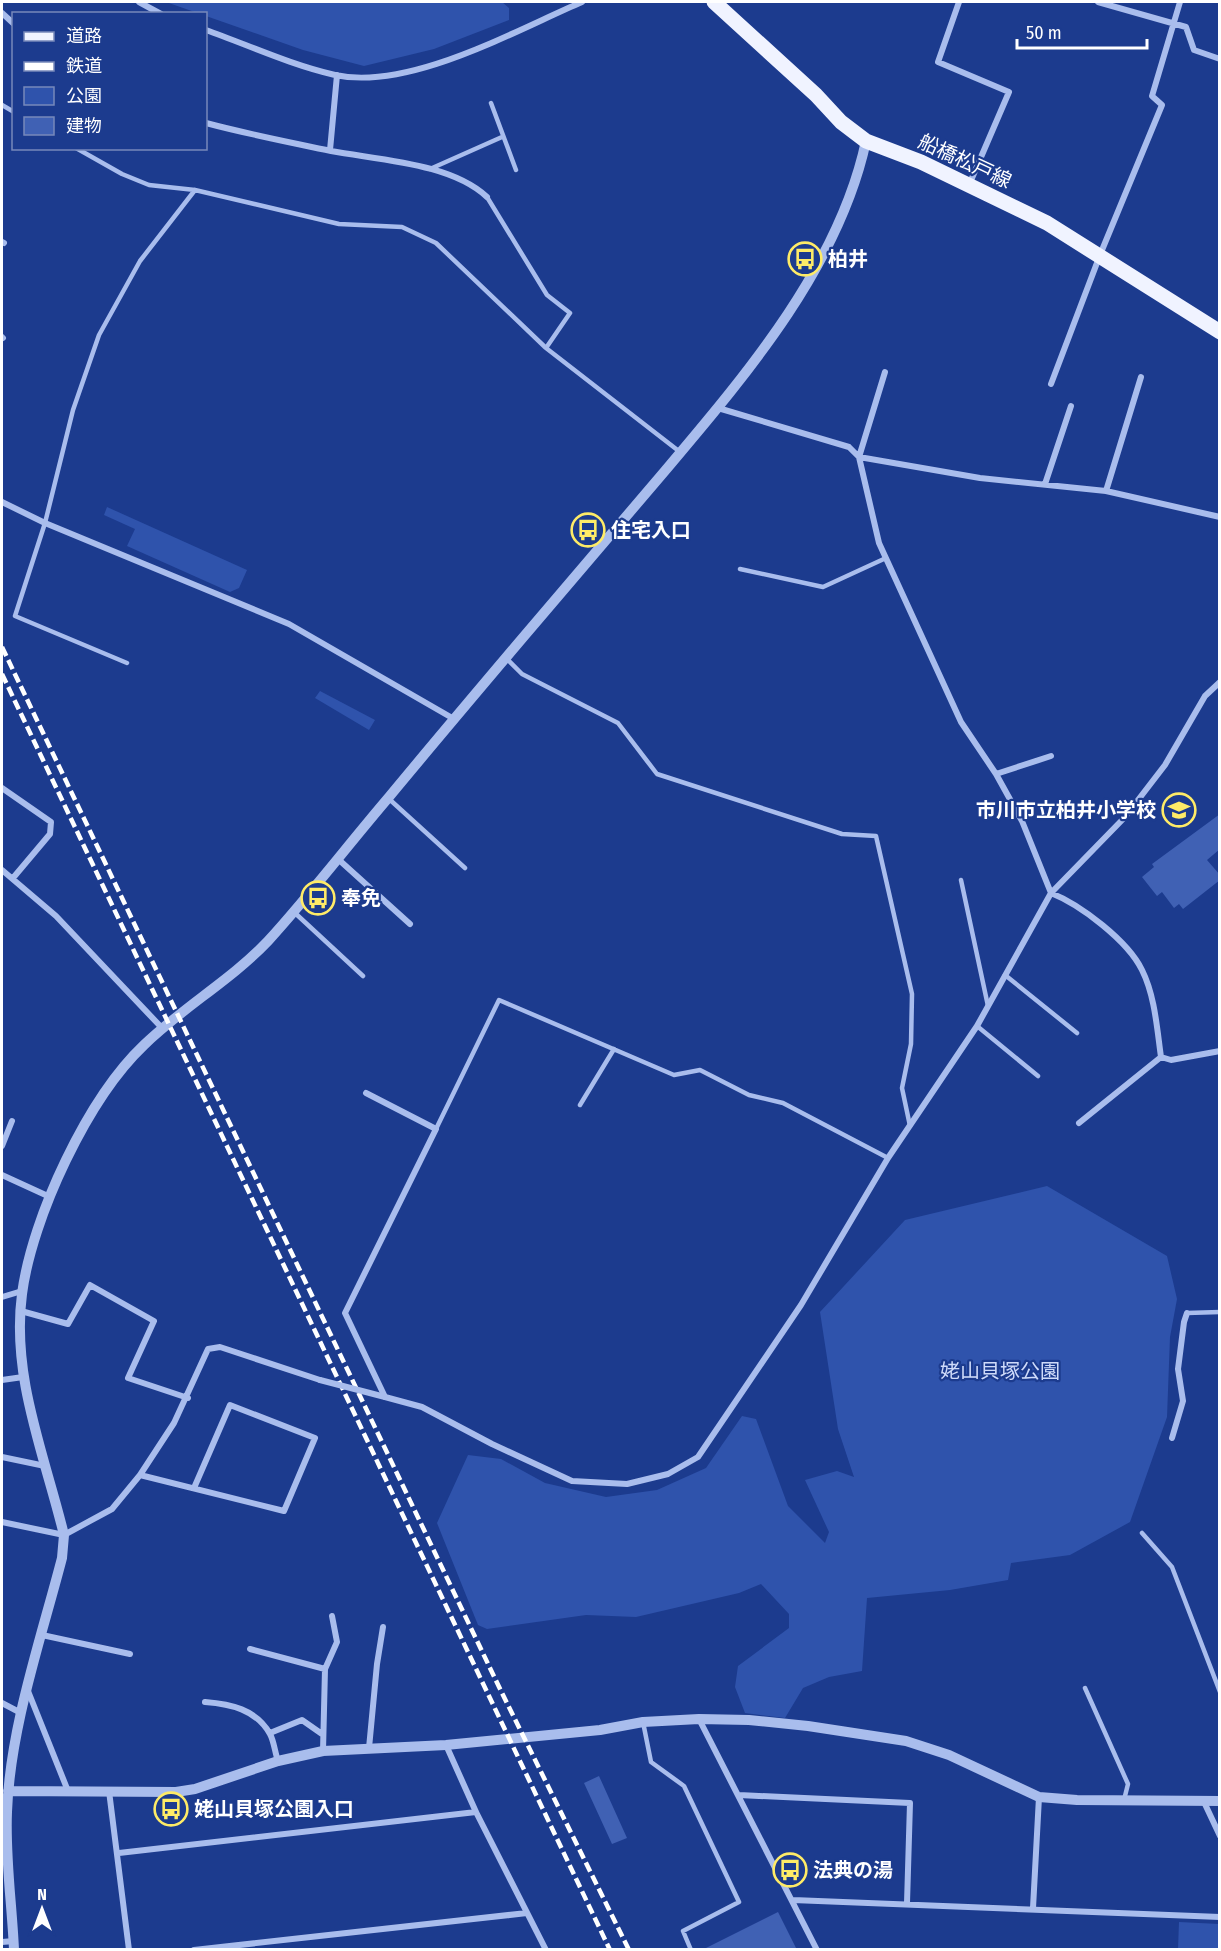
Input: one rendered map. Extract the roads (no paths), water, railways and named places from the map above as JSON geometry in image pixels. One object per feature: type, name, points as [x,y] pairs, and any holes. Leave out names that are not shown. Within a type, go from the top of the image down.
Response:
[{"type":"main road","name":"船橋松戸線","points":[[714,2],[816,95],[841,122],[866,141],[969,185],[1047,223],[1220,332]]},
{"type":"street","points":[[139,2],[157,12]]},
{"type":"street","points":[[207,30],[337,75],[368,78],[392,76],[426,68],[582,2]]},
{"type":"street","points":[[959,2],[938,62],[1009,92],[969,185]]},
{"type":"street","points":[[1098,2],[1186,27],[1194,50],[1220,59]]},
{"type":"street","points":[[1051,384],[1100,255],[1162,105],[1152,96],[1180,2]]},
{"type":"street","points":[[330,150],[337,75]]},
{"type":"street","points":[[207,123],[430,169],[476,187],[487,197]]},
{"type":"street","points":[[2,1942],[14,1945],[7,1838],[8,1791],[21,1713],[62,1558],[64,1535],[22,1377],[20,1352],[22,1291],[51,1197],[83,1128],[122,1067],[162,1028],[264,944],[718,408],[794,303],[825,254],[857,181],[866,141]]},
{"type":"street","points":[[885,372],[859,457],[879,543],[960,722],[996,774],[1022,821],[1051,893],[1071,901],[1116,938],[1142,970],[1154,1012],[1161,1057]]},
{"type":"street","points":[[1106,491],[1141,376]]},
{"type":"street","points":[[1045,484],[1071,406]]},
{"type":"street","points":[[718,408],[849,447],[859,457],[980,478],[1106,491],[1220,517]]},
{"type":"street","points":[[2,502],[45,523],[289,624],[455,720]]},
{"type":"street","points":[[2,1522],[64,1535],[112,1509],[140,1475],[188,1398],[207,1349],[220,1347],[320,1380],[422,1407],[492,1444],[572,1481],[627,1484],[668,1474],[698,1457],[801,1305],[888,1158],[976,1026],[1051,893],[1125,817],[1165,765],[1205,696],[1220,682]]},
{"type":"street","points":[[996,774],[1051,756]]},
{"type":"street","points":[[2,788],[51,822],[50,834],[13,878]]},
{"type":"street","points":[[338,859],[410,924]]},
{"type":"street","points":[[2,870],[56,916],[162,1028]]},
{"type":"street","points":[[1161,1057],[1171,1060],[1220,1051]]},
{"type":"street","points":[[1079,1123],[1161,1057]]},
{"type":"street","points":[[366,1093],[436,1129],[345,1313],[385,1397]]},
{"type":"street","points":[[2,1146],[12,1121]]},
{"type":"street","points":[[2,1175],[51,1197]]},
{"type":"street","points":[[21,1311],[68,1324],[90,1285],[154,1321],[128,1378],[188,1398]]},
{"type":"street","points":[[2,1297],[22,1291]]},
{"type":"street","points":[[1172,1438],[1183,1401],[1178,1369],[1187,1313]]},
{"type":"street","points":[[2,1380],[22,1377]]},
{"type":"street","points":[[140,1475],[284,1510],[315,1438],[230,1406],[194,1488]]},
{"type":"street","points":[[2,1457],[47,1466]]},
{"type":"street","points":[[323,1751],[325,1669],[337,1642],[332,1616]]},
{"type":"street","points":[[369,1748],[383,1627]]},
{"type":"street","points":[[42,1635],[130,1654]]},
{"type":"street","points":[[250,1649],[325,1669]]},
{"type":"street","points":[[28,1691],[68,1791]]},
{"type":"street","points":[[205,1702],[230,1704],[247,1711],[270,1733],[278,1761]]},
{"type":"street","points":[[2,1703],[21,1713]]},
{"type":"street","points":[[8,1791],[195,1790],[278,1761],[323,1751],[446,1745],[600,1730],[643,1722],[699,1719],[749,1720],[808,1726],[906,1742],[949,1755],[1039,1797],[1220,1801]]},
{"type":"street","points":[[699,1719],[817,1950]]},
{"type":"street","points":[[270,1733],[302,1720],[322,1734]]},
{"type":"street","points":[[446,1745],[476,1812],[546,1950]]},
{"type":"street","points":[[109,1791],[129,1950]]},
{"type":"street","points":[[739,1795],[910,1803],[907,1903]]},
{"type":"street","points":[[1033,1908],[1039,1797]]},
{"type":"street","points":[[1204,1802],[1220,1836]]},
{"type":"street","points":[[118,1853],[476,1812]]},
{"type":"street","points":[[793,1900],[1220,1917]]},
{"type":"street","points":[[194,1950],[527,1913]]},
{"type":"lane","points":[[491,104],[516,170]]},
{"type":"lane","points":[[430,169],[502,137]]},
{"type":"lane","points":[[80,150],[122,174],[148,185],[195,190],[339,224],[402,227],[436,243],[546,348],[681,452]]},
{"type":"lane","points":[[127,663],[15,616],[45,523],[73,410],[99,335],[140,261],[195,190]]},
{"type":"lane","points":[[487,197],[546,295],[570,314],[546,348]]},
{"type":"lane","points":[[740,569],[824,587],[886,558]]},
{"type":"lane","points":[[506,658],[522,674],[618,723],[657,774],[842,834],[876,836],[912,994],[910,1044],[902,1088],[910,1126]]},
{"type":"lane","points":[[388,798],[465,868]]},
{"type":"lane","points":[[960,880],[988,1006]]},
{"type":"lane","points":[[293,911],[363,976]]},
{"type":"lane","points":[[1005,975],[1077,1033]]},
{"type":"lane","points":[[436,1129],[499,1000],[674,1075],[700,1070],[749,1095],[783,1102],[888,1158]]},
{"type":"lane","points":[[976,1026],[1038,1076]]},
{"type":"lane","points":[[580,1105],[614,1049]]},
{"type":"lane","points":[[1187,1313],[1220,1312]]},
{"type":"lane","points":[[1142,1533],[1172,1567],[1220,1692]]},
{"type":"lane","points":[[1085,1688],[1128,1784],[1124,1800]]},
{"type":"lane","points":[[643,1722],[651,1762],[684,1786],[740,1902],[683,1931],[691,1950]]},
{"type":"railway","points":[[2,647],[501,1691],[629,1950]]},
{"type":"railway","points":[[2,674],[610,1950]]},
{"type":"place","name":"柏井","points":[[805,259]]},
{"type":"place","name":"住宅入口","points":[[588,530]]},
{"type":"place","name":"市川市立柏井小学校","points":[[1179,810]]},
{"type":"place","name":"奉免","points":[[318,898]]},
{"type":"place","name":"姥山貝塚公園入口","points":[[171,1809]]},
{"type":"place","name":"法典の湯","points":[[790,1870]]},
{"type":"park label","name":"姥山貝塚公園","points":[[1000,1371]]}]
